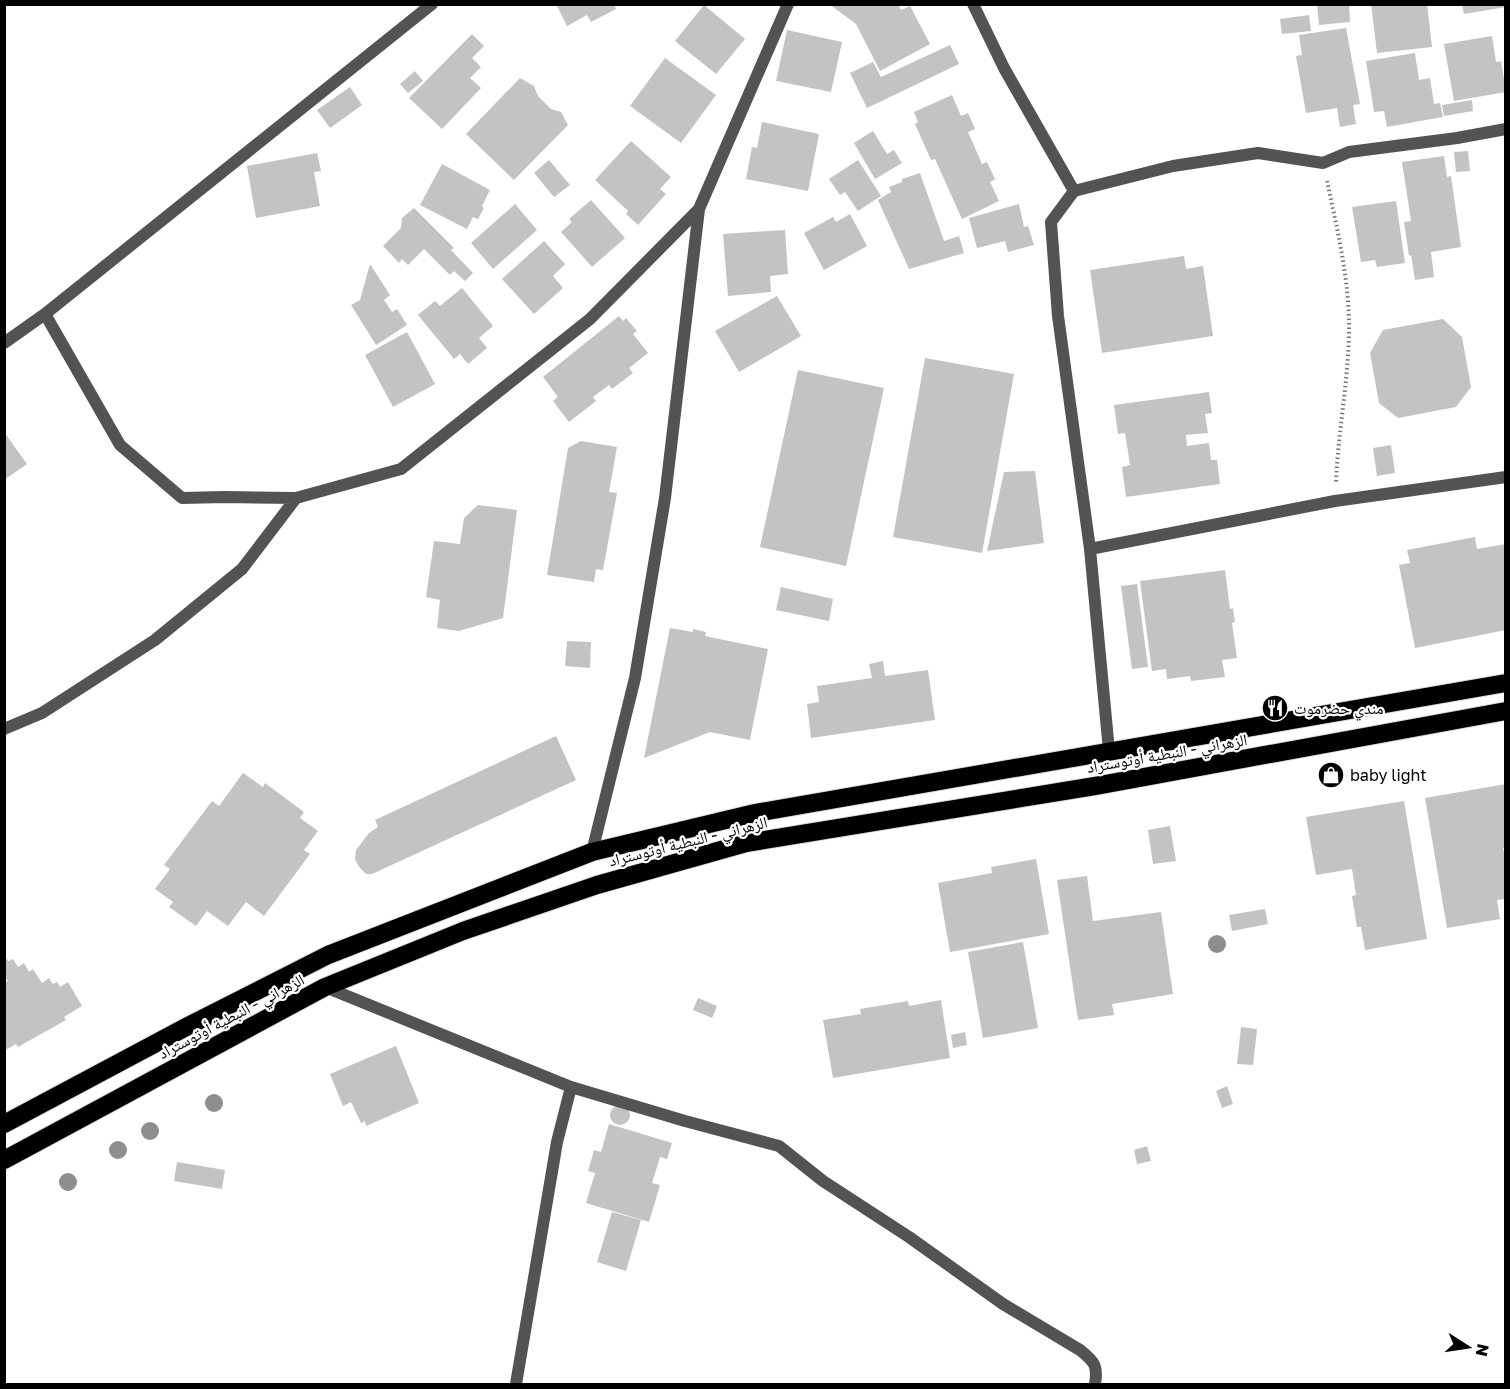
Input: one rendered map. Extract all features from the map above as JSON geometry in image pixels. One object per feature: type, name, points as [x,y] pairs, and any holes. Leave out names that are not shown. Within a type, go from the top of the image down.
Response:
[{"type":"highway","name":"الزهراني - النبطية أوتوستراد","points":[[4,1124],[328,955],[592,852],[755,813],[1506,683]]},
{"type":"highway","name":"الزهراني - النبطية أوتوستراد","points":[[4,1161],[325,987],[463,931],[597,885],[746,843],[1095,786],[1506,711]]},
{"type":"street","points":[[4,343],[45,314],[432,4]]},
{"type":"street","points":[[592,852],[636,678],[665,498],[699,209],[788,4]]},
{"type":"street","points":[[973,4],[1004,68],[1074,191]]},
{"type":"street","points":[[1109,751],[1090,549],[1058,316],[1051,222],[1074,191],[1173,166],[1258,153],[1323,162],[1349,152],[1457,138],[1506,129]]},
{"type":"street","points":[[45,314],[120,445],[182,498],[296,498],[401,469],[590,319],[699,209]]},
{"type":"street","points":[[1090,549],[1335,501],[1506,477]]},
{"type":"street","points":[[4,729],[42,713],[155,640],[242,569],[296,498]]},
{"type":"street","points":[[325,987],[572,1087],[779,1146],[823,1181],[909,1237],[1003,1304],[1085,1354],[1097,1370],[1095,1384]]},
{"type":"street","points":[[516,1384],[557,1142],[572,1087]]},
{"type":"path","points":[[1323,162],[1338,231],[1349,327],[1337,444],[1335,501]]},
{"type":"building","points":[[556,4],[614,4],[616,9],[591,22],[587,15],[567,26]]},
{"type":"building","points":[[829,4],[898,4],[901,10],[910,6],[930,44],[880,71],[856,24]]},
{"type":"building","points":[[1317,4],[1349,4],[1350,22],[1319,25]]},
{"type":"building","points":[[1371,4],[1427,4],[1432,47],[1377,53]]},
{"type":"building","points":[[1462,4],[1506,4],[1506,7],[1464,14]]},
{"type":"building","points":[[704,5],[745,39],[716,74],[675,41]]},
{"type":"building","points":[[1309,15],[1311,31],[1282,34],[1280,19]]},
{"type":"building","points":[[1346,28],[1360,104],[1353,105],[1356,124],[1340,127],[1337,108],[1306,113],[1296,56],[1302,55],[1299,35]]},
{"type":"building","points":[[787,30],[842,42],[831,92],[776,81]]},
{"type":"building","points":[[472,34],[484,46],[472,58],[481,67],[470,78],[481,88],[442,129],[409,98]]},
{"type":"building","points":[[1492,36],[1496,62],[1501,61],[1506,92],[1454,101],[1444,44]]},
{"type":"building","points":[[950,45],[959,64],[867,108],[850,73],[873,62],[881,77]]},
{"type":"building","points":[[1415,53],[1419,80],[1430,78],[1434,104],[1440,103],[1443,117],[1387,127],[1384,111],[1374,112],[1366,61]]},
{"type":"building","points":[[665,58],[716,95],[681,143],[630,106]]},
{"type":"building","points":[[415,71],[423,81],[408,93],[400,84]]},
{"type":"building","points":[[520,78],[534,86],[538,96],[551,109],[561,112],[568,125],[514,180],[466,134]]},
{"type":"building","points":[[350,87],[362,105],[330,128],[317,110]]},
{"type":"building","points":[[952,95],[961,116],[968,113],[975,129],[968,132],[982,164],[987,162],[995,179],[990,182],[999,201],[962,219],[935,159],[931,160],[915,124],[918,122],[914,112]]},
{"type":"building","points":[[1472,100],[1473,111],[1444,116],[1442,105]]},
{"type":"building","points":[[762,122],[819,134],[808,191],[746,179],[752,147],[757,148]]},
{"type":"building","points":[[873,131],[887,154],[894,150],[902,163],[875,179],[854,143]]},
{"type":"building","points":[[631,141],[671,177],[660,189],[666,194],[638,225],[626,214],[628,211],[595,180]]},
{"type":"building","points":[[1468,151],[1470,171],[1456,172],[1454,152]]},
{"type":"building","points":[[317,153],[321,171],[314,172],[320,206],[256,218],[247,166]]},
{"type":"building","points":[[1444,156],[1447,177],[1451,176],[1461,247],[1431,252],[1434,277],[1415,280],[1404,222],[1411,221],[1402,162]]},
{"type":"building","points":[[549,160],[570,185],[554,197],[534,173]]},
{"type":"building","points":[[858,160],[881,196],[858,211],[845,192],[840,195],[829,179]]},
{"type":"building","points":[[442,164],[490,190],[478,219],[473,217],[467,229],[420,205]]},
{"type":"building","points":[[920,173],[944,241],[959,236],[964,253],[909,269],[878,200],[891,192],[889,187],[902,182],[902,179]]},
{"type":"building","points":[[591,200],[625,238],[592,267],[561,232],[572,222],[569,219]]},
{"type":"building","points":[[1396,201],[1405,263],[1377,267],[1375,260],[1361,262],[1352,207]]},
{"type":"building","points":[[515,204],[537,230],[493,269],[471,243]]},
{"type":"building","points":[[1019,204],[1024,227],[1028,226],[1034,245],[1008,252],[1005,241],[977,248],[969,218]]},
{"type":"building","points":[[414,208],[454,248],[451,250],[473,273],[465,281],[454,271],[450,275],[424,249],[408,265],[402,259],[399,263],[383,246],[401,228],[402,218]]},
{"type":"building","points":[[850,214],[867,246],[824,270],[804,233],[833,217],[836,222]]},
{"type":"building","points":[[785,230],[788,274],[770,276],[771,292],[728,296],[723,234]]},
{"type":"building","points":[[544,241],[565,264],[553,276],[563,288],[534,314],[502,279]]},
{"type":"building","points":[[1184,256],[1186,269],[1203,266],[1213,336],[1102,353],[1090,270]]},
{"type":"building","points":[[370,264],[390,295],[384,300],[392,312],[397,309],[407,325],[376,345],[351,305],[360,300]]},
{"type":"building","points":[[462,288],[493,326],[479,338],[487,348],[468,364],[460,354],[454,359],[418,315],[435,301],[440,306]]},
{"type":"building","points":[[777,296],[801,336],[739,372],[715,331]]},
{"type":"building","points":[[619,316],[623,321],[626,318],[637,331],[633,334],[648,353],[629,368],[633,373],[612,389],[609,385],[593,397],[596,401],[569,422],[553,401],[558,397],[543,377]]},
{"type":"building","points":[[1443,319],[1462,337],[1471,387],[1456,407],[1398,418],[1379,403],[1370,353],[1383,330]]},
{"type":"building","points":[[407,332],[435,384],[393,407],[365,355]]},
{"type":"building","points":[[925,358],[1014,374],[982,553],[893,537]]},
{"type":"building","points":[[798,370],[884,388],[846,566],[760,547]]},
{"type":"building","points":[[1209,392],[1212,413],[1205,414],[1208,433],[1186,435],[1187,446],[1209,443],[1211,460],[1217,460],[1220,484],[1126,497],[1122,467],[1130,465],[1125,433],[1118,434],[1114,405]]},
{"type":"building","points":[[4,432],[27,464],[4,480]]},
{"type":"building","points":[[581,441],[617,447],[609,492],[617,493],[603,570],[596,569],[594,582],[547,575],[568,448]]},
{"type":"building","points":[[1391,445],[1395,473],[1377,476],[1373,448]]},
{"type":"building","points":[[1035,471],[1044,543],[987,551],[1004,472]]},
{"type":"building","points":[[478,505],[517,510],[503,618],[459,631],[437,628],[440,600],[426,597],[434,541],[460,544],[464,518]]},
{"type":"building","points":[[1475,537],[1477,549],[1506,544],[1506,630],[1415,648],[1399,565],[1410,563],[1407,550]]},
{"type":"building","points":[[1225,570],[1230,609],[1233,608],[1235,622],[1232,623],[1237,658],[1222,660],[1225,677],[1191,681],[1190,676],[1167,679],[1166,669],[1152,671],[1140,581]]},
{"type":"building","points":[[1137,584],[1148,667],[1132,669],[1121,586]]},
{"type":"building","points":[[781,587],[833,599],[829,621],[776,610]]},
{"type":"building","points":[[670,628],[693,632],[693,629],[706,632],[705,636],[768,649],[750,740],[710,732],[644,758]]},
{"type":"building","points":[[567,641],[591,642],[590,668],[565,666]]},
{"type":"building","points":[[883,661],[885,676],[928,670],[935,720],[811,738],[807,704],[819,702],[817,686],[872,678],[869,664]]},
{"type":"building","points":[[556,736],[576,780],[372,874],[366,874],[359,867],[355,859],[356,850],[369,833],[378,827],[375,820]]},
{"type":"building","points":[[243,773],[263,787],[265,783],[304,812],[300,818],[318,831],[304,850],[310,854],[264,916],[246,902],[228,926],[207,911],[196,926],[169,907],[173,902],[155,889],[170,869],[164,865],[212,801],[219,806]]},
{"type":"building","points":[[1506,784],[1506,847],[1503,848],[1506,863],[1506,899],[1497,900],[1500,919],[1447,928],[1425,798]]},
{"type":"building","points":[[1404,801],[1427,939],[1365,950],[1361,927],[1357,927],[1352,896],[1356,895],[1352,869],[1316,875],[1306,817]]},
{"type":"building","points":[[1170,826],[1176,861],[1153,864],[1148,830]]},
{"type":"building","points":[[1036,859],[1049,934],[950,952],[938,883],[992,873],[991,867]]},
{"type":"building","points":[[1087,876],[1093,921],[1161,912],[1173,994],[1112,1004],[1114,1015],[1078,1020],[1057,880]]},
{"type":"building","points":[[1265,909],[1268,924],[1232,931],[1229,915]]},
{"type":"building","points":[[1023,942],[1038,1028],[983,1038],[968,952]]},
{"type":"building","points":[[4,954],[8,961],[13,959],[18,967],[24,963],[29,972],[33,969],[42,983],[49,978],[53,984],[57,982],[60,987],[68,982],[82,1006],[64,1017],[66,1020],[18,1047],[16,1044],[4,1051],[4,983],[8,981],[4,976]]},
{"type":"building","points":[[698,998],[717,1006],[712,1018],[693,1010]]},
{"type":"building","points":[[941,1000],[950,1058],[833,1078],[823,1020],[861,1014],[860,1009],[908,1001],[909,1006]]},
{"type":"building","points":[[1241,1027],[1257,1029],[1253,1065],[1237,1064]]},
{"type":"building","points":[[965,1032],[967,1045],[953,1048],[951,1035]]},
{"type":"building","points":[[396,1046],[419,1103],[366,1126],[365,1121],[361,1123],[351,1102],[343,1106],[330,1074]]},
{"type":"building","points":[[1227,1086],[1233,1104],[1222,1108],[1216,1091]]},
{"type":"building","points":[[620,1105],[627,1108],[630,1115],[627,1122],[620,1125],[613,1122],[610,1115],[613,1108]]},
{"type":"building","points":[[609,1124],[672,1143],[667,1159],[660,1157],[652,1183],[660,1185],[649,1222],[586,1203],[595,1173],[588,1171],[594,1150],[601,1152]]},
{"type":"building","points":[[1147,1146],[1151,1161],[1137,1164],[1134,1150]]},
{"type":"building","points":[[177,1162],[225,1170],[222,1189],[174,1181]]},
{"type":"building","points":[[612,1212],[641,1220],[626,1271],[597,1262]]},
{"type":"place","name":"مندي حضرموت","points":[[1275,708]]},
{"type":"place","name":"baby light","points":[[1331,775]]}]
